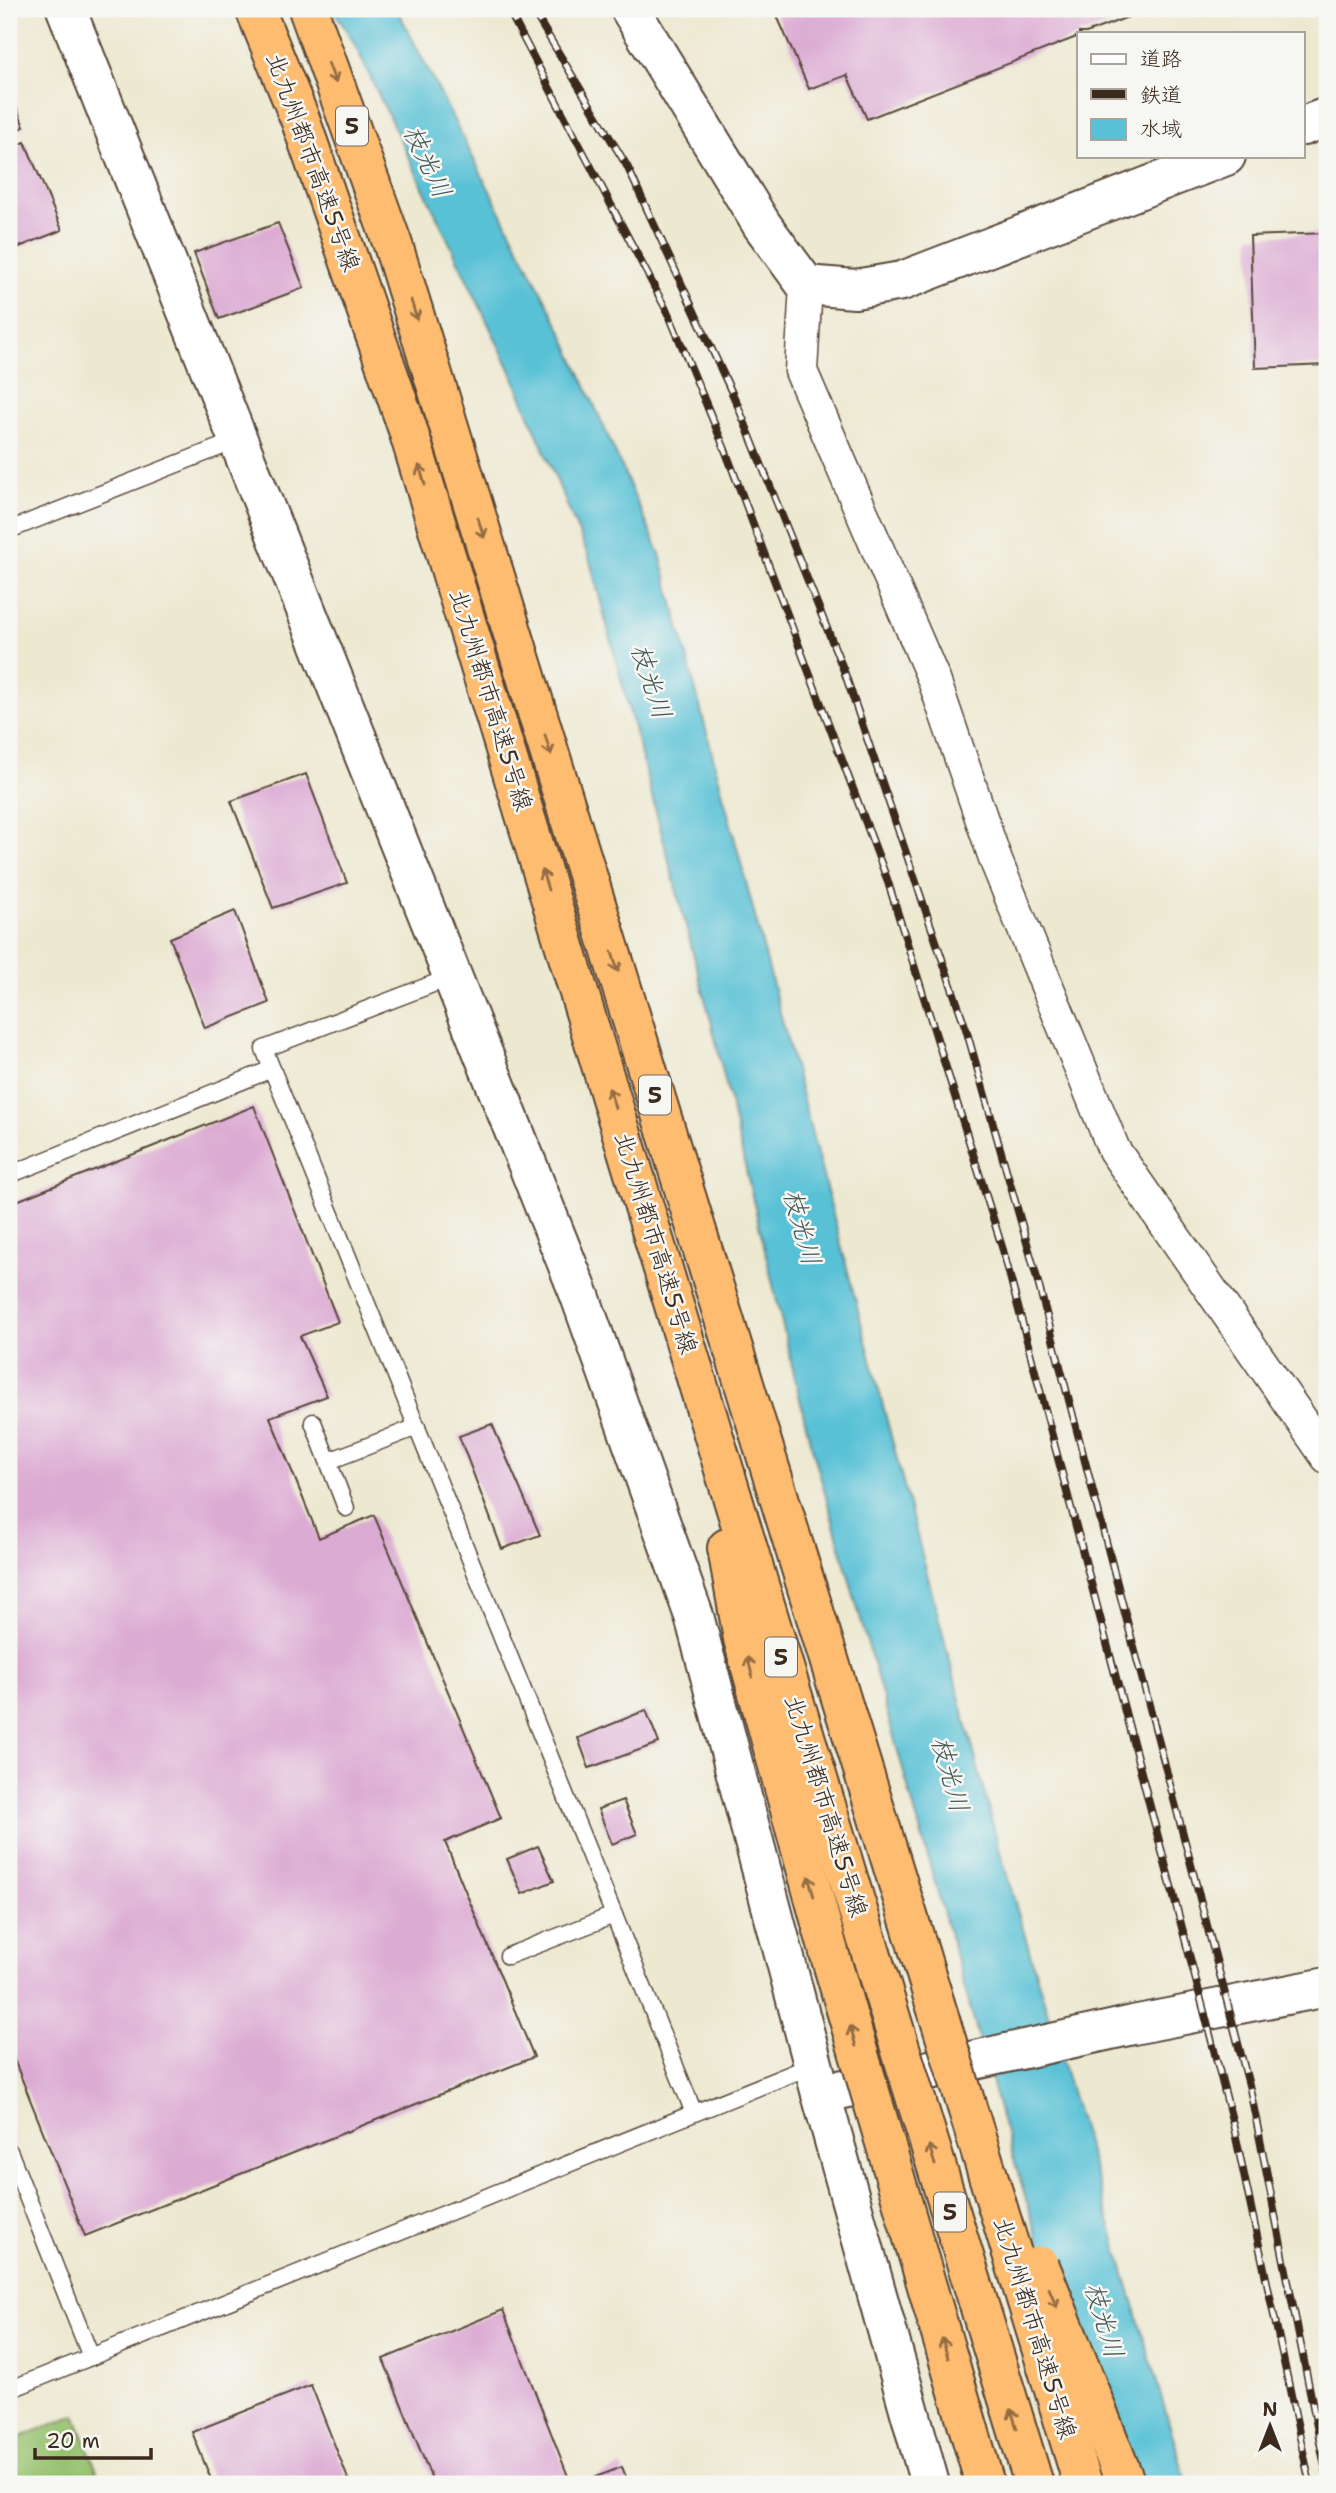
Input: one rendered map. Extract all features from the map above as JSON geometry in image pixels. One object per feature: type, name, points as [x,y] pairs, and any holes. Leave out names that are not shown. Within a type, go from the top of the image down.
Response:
[{"type":"highway","name":"北九州都市高速5号線","points":[[255,9],[300,119],[411,440],[1034,2484]]},
{"type":"highway","name":"北九州都市高速5号線","points":[[308,9],[393,245],[1083,2484]]},
{"type":"highway","points":[[696,1374],[743,1639],[829,1952],[985,2484]]},
{"type":"highway","points":[[937,2007],[1126,2484]]},
{"type":"street","points":[[66,9],[580,1296],[694,1616],[817,2079],[930,2484]]},
{"type":"street","points":[[629,9],[762,225],[806,285],[801,371],[934,680],[996,861],[1114,1150],[1327,1457]]},
{"type":"street","points":[[1304,126],[1327,117]]},
{"type":"street","points":[[806,285],[855,289],[902,281],[1221,158]]},
{"type":"street","points":[[817,2079],[939,2068],[1133,2025],[1327,1987]]},
{"type":"lane","points":[[9,530],[238,440]]},
{"type":"lane","points":[[451,977],[264,1049],[694,2113]]},
{"type":"lane","points":[[9,1175],[272,1069]]},
{"type":"lane","points":[[313,1422],[346,1508]]},
{"type":"lane","points":[[329,1461],[417,1427]]},
{"type":"lane","points":[[508,1956],[614,1915]]},
{"type":"lane","points":[[9,2390],[694,2113],[817,2079]]},
{"type":"lane","points":[[9,2151],[91,2357]]},
{"type":"green space","points":[[75,2415],[102,2484],[9,2484],[9,2442]]},
{"type":"water","name":"枝光川","points":[[333,9],[397,9],[562,332],[660,554],[998,1845],[1187,2484],[1113,2484],[1002,2120],[807,1429],[712,1025],[589,557],[510,369],[353,41]]},
{"type":"building","points":[[774,9],[1149,9],[1089,32],[1077,32],[1077,37],[867,119],[847,75],[809,89]]},
{"type":"building","points":[[9,88],[24,127],[9,133]]},
{"type":"building","points":[[25,142],[62,230],[9,251],[9,148]]},
{"type":"building","points":[[278,223],[304,288],[219,319],[194,253]]},
{"type":"building","points":[[1327,233],[1327,365],[1255,368],[1250,236]]},
{"type":"building","points":[[306,774],[347,883],[273,908],[231,801]]},
{"type":"building","points":[[235,911],[269,1003],[205,1028],[170,938]]},
{"type":"building","points":[[254,1106],[338,1322],[300,1336],[327,1396],[270,1417],[319,1538],[374,1515],[501,1818],[445,1842],[534,2057],[85,2236],[9,2047],[9,1204]]},
{"type":"building","points":[[492,1424],[540,1535],[502,1549],[459,1436]]},
{"type":"building","points":[[646,1710],[659,1743],[589,1768],[578,1738]]},
{"type":"building","points":[[623,1800],[637,1834],[612,1844],[598,1809]]},
{"type":"building","points":[[538,1846],[554,1881],[522,1894],[507,1859]]},
{"type":"building","points":[[503,2310],[571,2484],[434,2484],[383,2359]]},
{"type":"building","points":[[311,2385],[350,2484],[213,2484],[192,2432]]},
{"type":"building","points":[[622,2467],[629,2484],[577,2484]]},
{"type":"railway","points":[[508,9],[669,315],[724,447],[887,879],[1003,1250],[1204,2011],[1234,2128],[1310,2484]]},
{"type":"railway","points":[[532,9],[627,166],[738,406],[844,671],[966,1029],[1035,1271],[1250,2089],[1327,2477]]}]
